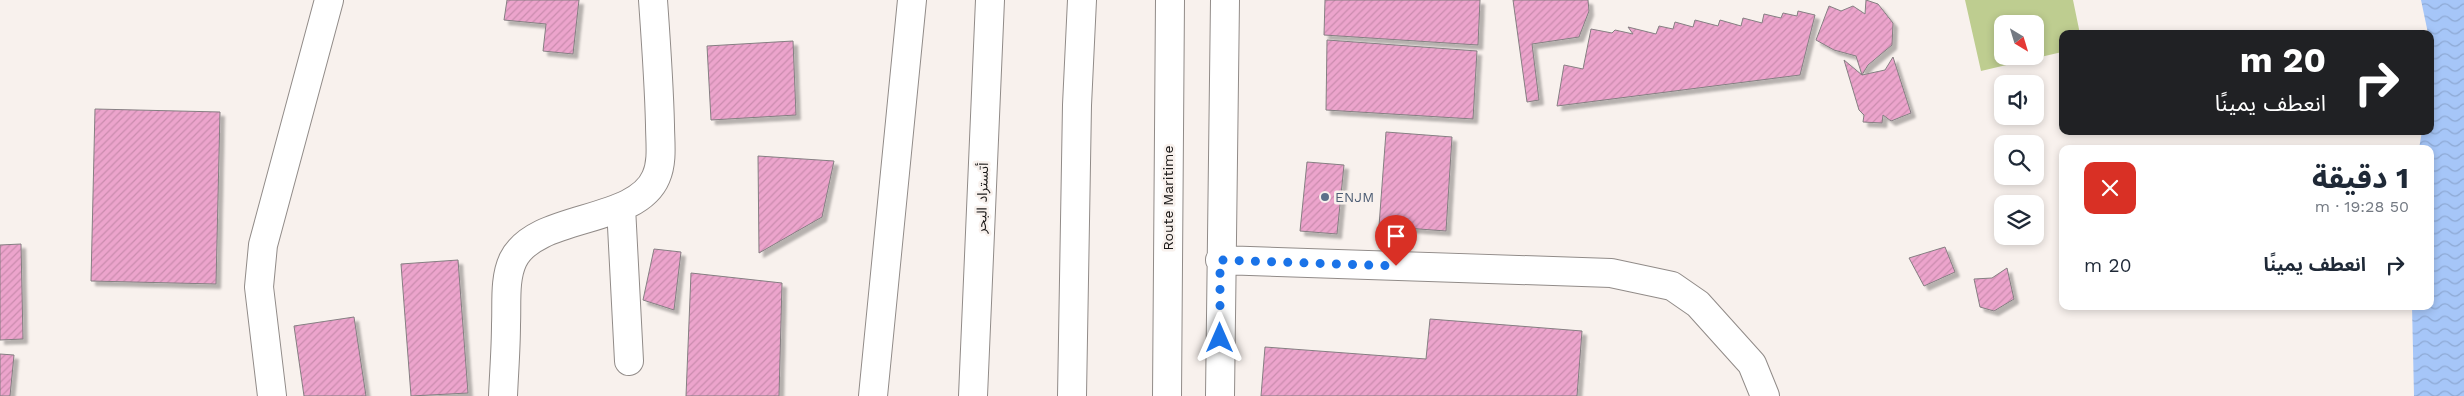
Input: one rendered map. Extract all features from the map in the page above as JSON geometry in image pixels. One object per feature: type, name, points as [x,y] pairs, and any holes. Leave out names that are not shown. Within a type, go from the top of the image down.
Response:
[{"type":"main road","points":[[272,396],[259,287],[263,244],[329,0]]},
{"type":"main road","points":[[503,396],[506,298],[512,261],[526,243],[565,225],[620,207],[643,194],[656,178],[661,160],[659,78],[653,0]]},
{"type":"main road","points":[[873,396],[912,0]]},
{"type":"main road","name":"أتستراد البحر","points":[[973,396],[990,0]]},
{"type":"main road","points":[[1072,396],[1082,0]]},
{"type":"main road","name":"Route Maritime","points":[[1167,396],[1170,0]]},
{"type":"main road","points":[[1220,396],[1224,0]]},
{"type":"main road","points":[[620,207],[629,361]]},
{"type":"main road","points":[[1220,260],[1611,274],[1672,286],[1698,304],[1752,364],[1765,396]]},
{"type":"green space","points":[[1965,0],[2073,0],[2079,30],[2059,30],[2059,53],[2044,56],[2044,15],[1994,15],[1994,65],[2007,65],[1981,71]]},
{"type":"water","points":[[2421,0],[2464,0],[2464,396],[2414,396],[2412,310],[2434,310],[2434,145],[2420,145],[2421,135],[2434,135],[2434,30],[2427,30]]},
{"type":"building","points":[[507,0],[579,0],[573,54],[543,51],[546,24],[504,20]]},
{"type":"building","points":[[1325,0],[1480,0],[1478,45],[1324,35]]},
{"type":"building","points":[[1513,0],[1588,0],[1589,11],[1579,37],[1532,44],[1539,100],[1527,102]]},
{"type":"building","points":[[1866,0],[1878,4],[1893,23],[1892,45],[1868,65],[1862,75],[1856,56],[1834,50],[1816,40],[1829,6],[1841,11],[1853,6],[1865,14]]},
{"type":"building","points":[[1798,11],[1815,15],[1800,75],[1557,106],[1564,65],[1583,69],[1591,29],[1612,33],[1615,30],[1633,34],[1628,27],[1656,34],[1659,26],[1673,29],[1675,22],[1693,27],[1695,20],[1718,26],[1720,20],[1741,26],[1743,18],[1762,23],[1764,14],[1781,18],[1783,13],[1797,16]]},
{"type":"building","points":[[1327,40],[1477,51],[1473,119],[1326,110]]},
{"type":"building","points":[[793,41],[796,115],[711,120],[707,46]]},
{"type":"building","points":[[1893,57],[1911,113],[1891,121],[1883,115],[1882,123],[1863,122],[1864,115],[1859,110],[1844,60],[1862,75],[1885,70]]},
{"type":"building","points":[[95,109],[220,112],[216,284],[91,281]]},
{"type":"building","points":[[1386,132],[1452,137],[1446,231],[1379,226]]},
{"type":"building","points":[[758,156],[834,161],[822,217],[759,253]]},
{"type":"building","points":[[1307,162],[1344,165],[1337,234],[1300,231]]},
{"type":"building","points":[[21,244],[23,339],[0,340],[0,245]]},
{"type":"building","points":[[1945,247],[1955,272],[1924,286],[1909,258]]},
{"type":"building","points":[[654,249],[681,252],[674,310],[643,300]]},
{"type":"building","points":[[458,260],[468,393],[411,396],[401,264]]},
{"type":"building","points":[[2007,268],[2014,299],[1994,311],[1980,307],[1974,279],[1992,278]]},
{"type":"building","points":[[691,273],[782,283],[779,396],[686,396]]},
{"type":"building","points":[[354,317],[366,396],[304,396],[294,326]]},
{"type":"building","points":[[1430,319],[1582,331],[1577,396],[1261,396],[1265,347],[1426,359]]},
{"type":"building","points":[[0,354],[14,355],[10,396],[0,396]]},
{"type":"place","name":"ENJM","points":[[1325,197]]},
{"type":"route","points":[[1220,338],[1220,260],[1396,266]]}]
